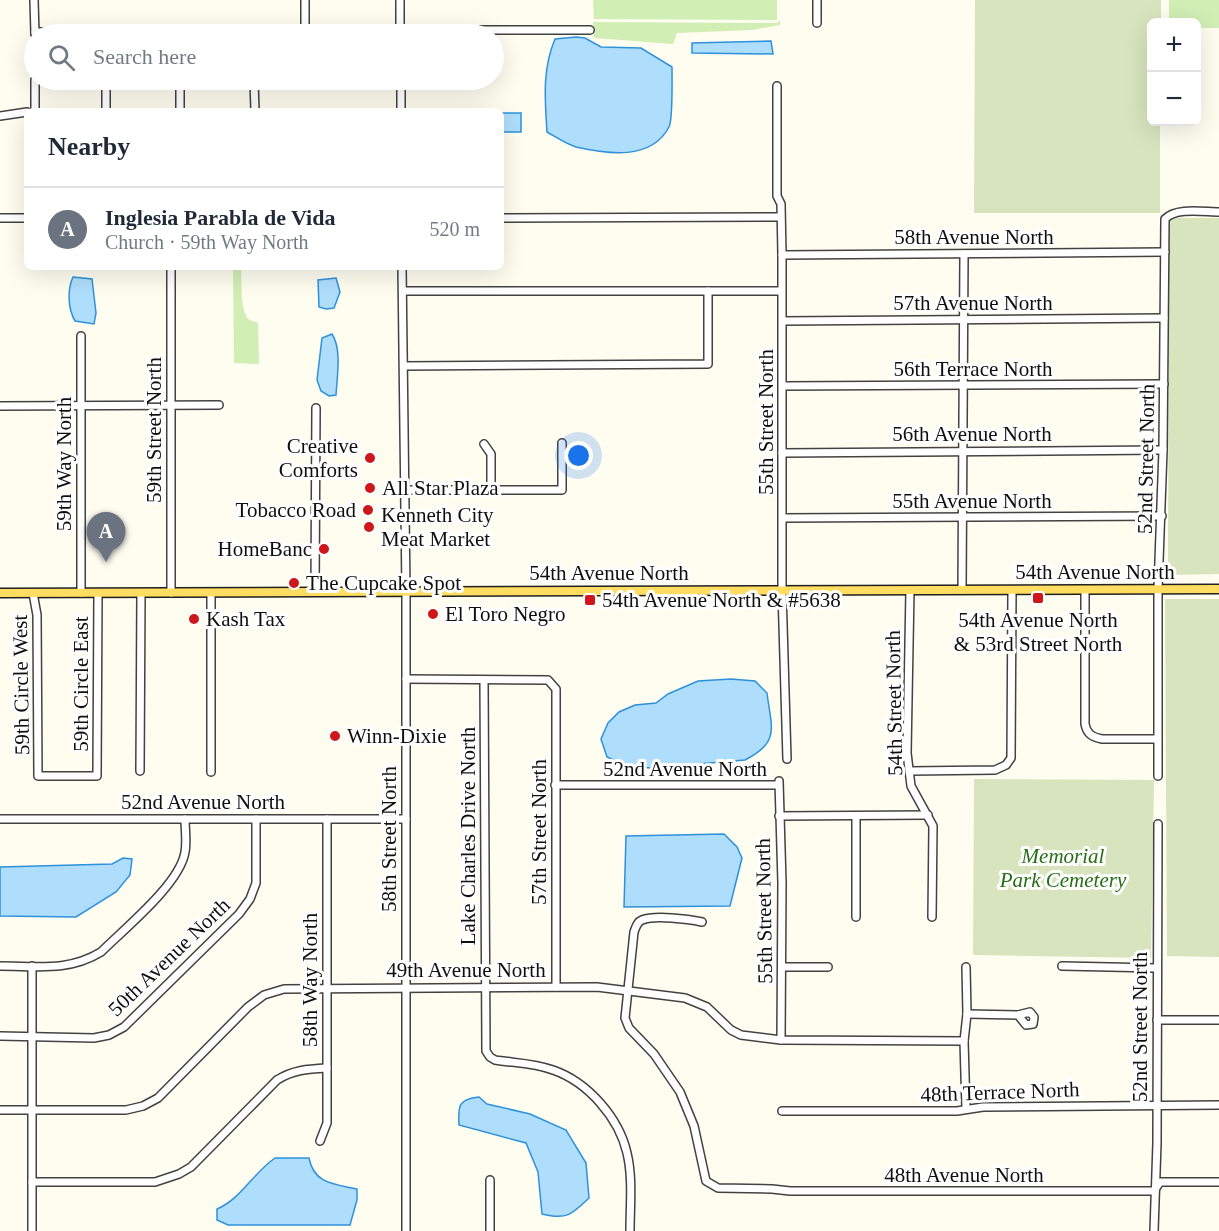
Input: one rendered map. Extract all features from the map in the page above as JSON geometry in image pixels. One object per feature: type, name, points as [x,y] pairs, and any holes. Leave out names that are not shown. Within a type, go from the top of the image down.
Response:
[{"type":"main road","name":"54th Avenue North","points":[[0,593],[1219,589]]},
{"type":"street","points":[[34,0],[34,24]]},
{"type":"street","points":[[305,0],[305,24]]},
{"type":"street","points":[[400,0],[400,24]]},
{"type":"street","points":[[817,0],[817,23]]},
{"type":"street","points":[[504,30],[590,30]]},
{"type":"street","name":"55th Street North","points":[[777,87],[777,196],[781,204],[783,255],[782,591],[787,759]]},
{"type":"street","points":[[35,90],[35,108]]},
{"type":"street","points":[[106,90],[106,108]]},
{"type":"street","points":[[180,90],[180,108]]},
{"type":"street","points":[[254,90],[255,108]]},
{"type":"street","points":[[401,90],[401,108]]},
{"type":"street","points":[[0,116],[24,112]]},
{"type":"street","name":"52nd Street North","points":[[1158,776],[1158,589],[1162,516],[1165,219],[1175,212],[1219,212]]},
{"type":"street","points":[[504,218],[780,217]]},
{"type":"street","points":[[0,218],[24,218]]},
{"type":"street","name":"58th Avenue North","points":[[783,255],[1165,252]]},
{"type":"street","points":[[962,590],[964,254]]},
{"type":"street","name":"59th Street North","points":[[171,270],[171,593]]},
{"type":"street","name":"58th Street North","points":[[402,270],[406,592],[406,1231]]},
{"type":"street","points":[[403,291],[782,291]]},
{"type":"street","points":[[404,366],[708,364],[708,291]]},
{"type":"street","name":"57th Avenue North","points":[[783,321],[1164,318]]},
{"type":"street","name":"59th Way North","points":[[81,336],[81,593]]},
{"type":"street","name":"56th Terrace North","points":[[783,386],[1164,384]]},
{"type":"street","points":[[0,406],[219,405]]},
{"type":"street","points":[[315,592],[316,408]]},
{"type":"street","points":[[404,490],[562,490],[562,443]]},
{"type":"street","points":[[484,444],[491,454],[491,490]]},
{"type":"street","name":"56th Avenue North","points":[[782,453],[1163,450]]},
{"type":"street","name":"55th Avenue North","points":[[783,518],[1162,516]]},
{"type":"street","name":"54th Street North","points":[[910,590],[907,753],[911,786],[933,826],[932,917]]},
{"type":"street","points":[[910,771],[995,770],[1006,765],[1011,758],[1012,590]]},
{"type":"street","points":[[1085,590],[1085,724],[1087,732],[1094,738],[1102,740],[1157,740]]},
{"type":"street","name":"59th Circle West","points":[[33,593],[37,615],[38,776],[97,776]]},
{"type":"street","name":"59th Circle East","points":[[97,776],[98,593]]},
{"type":"street","points":[[141,593],[141,771]]},
{"type":"street","points":[[211,593],[211,772]]},
{"type":"street","points":[[406,679],[484,680]]},
{"type":"street","name":"57th Street North","points":[[484,680],[548,680],[556,689],[556,987]]},
{"type":"street","name":"Lake Charles Drive North","points":[[484,680],[485,1044],[490,1057],[495,1060],[529,1064],[556,1071],[601,1104],[622,1137],[627,1153],[630,1181],[630,1231]]},
{"type":"street","name":"55th Street North","points":[[779,783],[782,883],[781,1040]]},
{"type":"street","name":"52nd Avenue North","points":[[555,785],[779,783]]},
{"type":"street","points":[[779,816],[928,815]]},
{"type":"street","points":[[856,816],[856,917]]},
{"type":"street","name":"52nd Avenue North","points":[[0,819],[406,819]]},
{"type":"street","points":[[0,966],[70,966],[101,952],[170,884],[186,851],[185,819]]},
{"type":"street","name":"50th Avenue North","points":[[0,1036],[94,1038],[109,1035],[124,1027],[239,914],[250,899],[256,883],[256,819]]},
{"type":"street","name":"58th Way North","points":[[320,1141],[327,1123],[327,819]]},
{"type":"street","name":"52nd Street North","points":[[1154,1231],[1157,1143],[1158,824]]},
{"type":"street","points":[[626,991],[637,924],[642,920],[650,919],[702,922]]},
{"type":"street","points":[[32,966],[32,1231]]},
{"type":"street","points":[[1062,966],[1156,968]]},
{"type":"street","points":[[782,967],[828,967]]},
{"type":"street","points":[[966,967],[967,1014],[964,1041],[966,1109]]},
{"type":"street","name":"49th Avenue North","points":[[0,1110],[126,1110],[143,1106],[158,1098],[248,1007],[264,995],[284,989],[597,987],[685,998],[707,1007],[731,1030],[741,1035],[781,1040],[964,1041]]},
{"type":"street","name":"48th Avenue North","points":[[626,991],[625,1018],[629,1028],[654,1054],[680,1092],[694,1126],[706,1181],[718,1188],[790,1191],[1154,1191],[1160,1182],[1219,1182]]},
{"type":"street","points":[[967,1014],[1018,1015]]},
{"type":"street","points":[[1157,1020],[1219,1020]]},
{"type":"street","points":[[32,1182],[155,1182],[164,1180],[191,1167],[277,1080],[289,1072],[327,1068]]},
{"type":"street","name":"48th Terrace North","points":[[782,1111],[957,1111],[983,1107],[1219,1105]]},
{"type":"street","points":[[490,1180],[490,1231]]},
{"type":"green space","points":[[593,0],[777,0],[777,20],[594,19]]},
{"type":"green space","points":[[975,0],[1161,0],[1161,18],[1147,18],[1147,126],[1160,126],[1160,213],[974,213]]},
{"type":"green space","points":[[1169,0],[1219,0],[1219,28],[1201,28],[1201,18],[1169,18]]},
{"type":"green space","points":[[780,20],[780,25],[752,30],[677,33],[673,44],[594,38],[593,22],[777,23]]},
{"type":"green space","points":[[1169,218],[1219,218],[1219,574],[1168,575]]},
{"type":"green space","points":[[233,270],[241,270],[244,311],[247,318],[258,323],[259,364],[234,363]]},
{"type":"green space","name":"Memorial Park Cemetery","points":[[1165,599],[1219,599],[1219,957],[1167,956]]},
{"type":"green space","name":"Memorial Park Cemetery","points":[[974,779],[1154,780],[1151,958],[973,955]]},
{"type":"water","points":[[585,38],[601,47],[641,48],[672,67],[670,123],[661,138],[640,150],[614,153],[576,147],[547,132],[545,85],[551,51],[555,39]]},
{"type":"water","points":[[771,41],[773,54],[692,53],[692,43]]},
{"type":"water","points":[[504,113],[521,113],[521,132],[504,132]]},
{"type":"water","points":[[73,277],[92,279],[96,313],[94,324],[75,321],[69,293]]},
{"type":"water","points":[[336,278],[340,292],[334,308],[319,307],[318,280]]},
{"type":"water","points":[[332,334],[337,347],[338,372],[336,395],[329,396],[321,391],[317,380],[322,338]]},
{"type":"water","points":[[731,679],[755,681],[767,693],[771,724],[769,740],[764,747],[745,760],[651,768],[626,766],[607,757],[601,739],[608,723],[619,712],[635,705],[656,703],[668,694],[698,681]]},
{"type":"water","points":[[724,834],[737,847],[742,858],[730,906],[624,907],[626,836]]},
{"type":"water","points":[[123,858],[132,859],[130,875],[116,892],[76,917],[0,916],[0,867],[112,864]]},
{"type":"water","points":[[479,1097],[487,1104],[530,1114],[566,1130],[586,1163],[589,1198],[578,1209],[563,1216],[542,1214],[538,1172],[526,1143],[459,1125],[459,1108],[463,1102]]},
{"type":"water","points":[[275,1158],[309,1158],[315,1173],[320,1178],[333,1184],[357,1189],[357,1200],[350,1225],[228,1225],[217,1220],[217,1209],[233,1199]]},
{"type":"place","name":"Creative Comforts","points":[[370,458]]},
{"type":"place","name":"All Star Plaza","points":[[370,488]]},
{"type":"place","name":"Tobacco Road","points":[[368,510]]},
{"type":"place","name":"Kenneth City Meat Market","points":[[369,527]]},
{"type":"place","name":"HomeBanc","points":[[324,549]]},
{"type":"place","name":"Inglesia Parabla de Vida","points":[[106,562]]},
{"type":"place","name":"The Cupcake Spot","points":[[294,583]]},
{"type":"place","name":"54th Avenue North & 53rd Street North","points":[[1038,598]]},
{"type":"place","name":"54th Avenue North & #5638","points":[[590,600]]},
{"type":"place","name":"El Toro Negro","points":[[433,614]]},
{"type":"place","name":"Kash Tax","points":[[194,619]]},
{"type":"place","name":"Winn-Dixie","points":[[335,736]]}]
